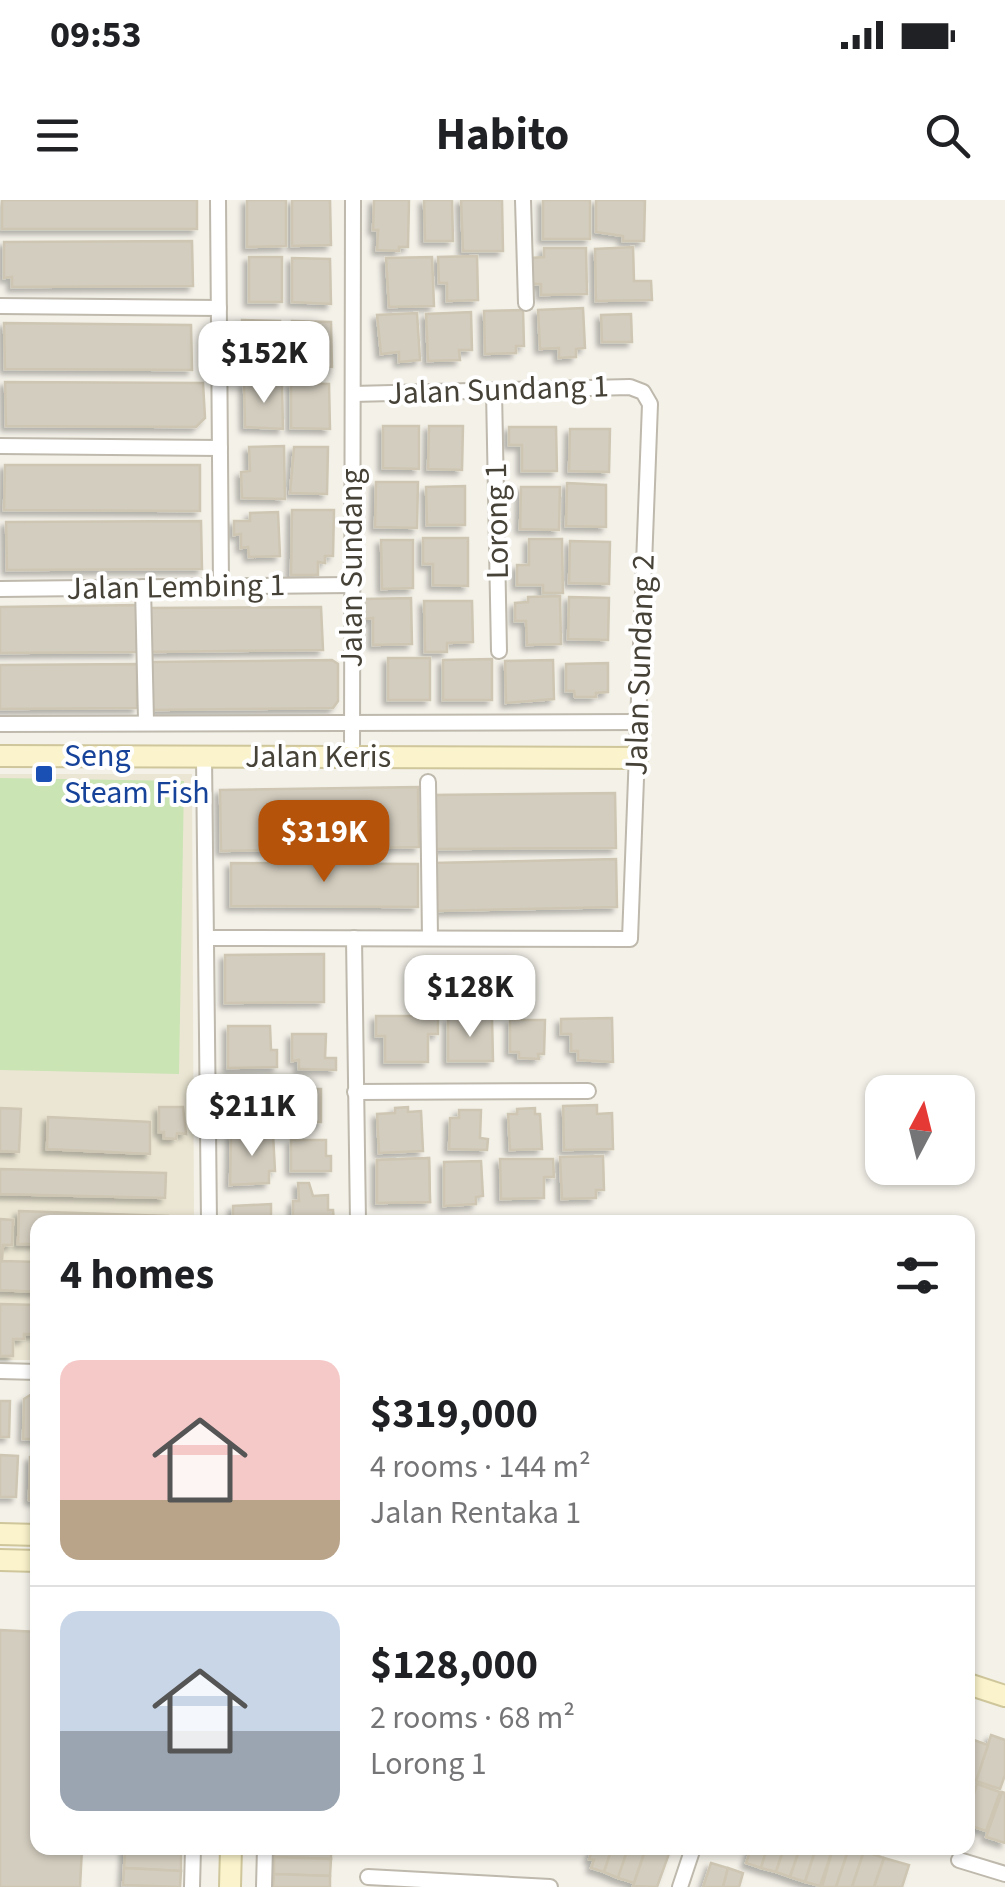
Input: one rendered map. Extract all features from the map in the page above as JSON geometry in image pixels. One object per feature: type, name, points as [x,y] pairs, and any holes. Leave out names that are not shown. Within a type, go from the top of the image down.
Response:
[{"type":"street","points":[[218,200],[221,587]]},
{"type":"street","name":"Jalan Sundang","points":[[352,756],[353,200]]},
{"type":"street","points":[[523,200],[526,303]]},
{"type":"street","points":[[0,306],[218,308]]},
{"type":"street","name":"Jalan Sundang 1","points":[[352,394],[630,387],[643,392]]},
{"type":"street","name":"Lorong 1","points":[[494,392],[498,650]]},
{"type":"street","name":"Jalan Sundang 2","points":[[430,938],[630,939],[650,404],[643,392]]},
{"type":"street","points":[[0,446],[220,448]]},
{"type":"street","name":"Jalan Lembing 1","points":[[0,588],[352,585]]},
{"type":"street","points":[[143,588],[146,722]]},
{"type":"street","points":[[0,724],[638,722]]},
{"type":"street","name":"Jalan Keris","points":[[0,756],[637,758]]},
{"type":"street","points":[[204,757],[209,1215]]},
{"type":"street","points":[[206,938],[430,938],[428,782]]},
{"type":"street","points":[[354,938],[358,1215]]},
{"type":"street","points":[[355,1092],[588,1091]]},
{"type":"street","points":[[0,1371],[30,1372]]},
{"type":"street","points":[[0,1534],[30,1535]]},
{"type":"street","points":[[0,1560],[30,1561]]},
{"type":"street","points":[[975,1686],[1005,1696]]},
{"type":"street","points":[[192,1887],[193,1855]]},
{"type":"street","points":[[230,1887],[232,1855]]},
{"type":"street","points":[[264,1887],[265,1855]]},
{"type":"street","points":[[680,1887],[691,1855]]},
{"type":"street","points":[[959,1860],[1005,1874]]},
{"type":"street","points":[[368,1877],[550,1887]]},
{"type":"shaded area","points":[[0,774],[192,774],[194,1215],[30,1215],[30,1360],[0,1360]]},
{"type":"green space","points":[[0,778],[184,781],[179,1074],[0,1070]]},
{"type":"building","points":[[2,200],[197,200],[197,229],[2,229]]},
{"type":"building","points":[[247,200],[286,200],[286,246],[247,247]]},
{"type":"building","points":[[292,200],[330,200],[331,245],[292,246]]},
{"type":"building","points":[[374,200],[409,200],[408,247],[399,247],[399,251],[377,250]]},
{"type":"building","points":[[424,200],[452,200],[453,241],[425,241]]},
{"type":"building","points":[[461,200],[502,200],[503,251],[463,251]]},
{"type":"building","points":[[543,200],[590,200],[590,239],[543,239]]},
{"type":"building","points":[[596,200],[645,200],[644,241],[623,241],[623,236],[596,232]]},
{"type":"building","points":[[192,241],[193,286],[12,287],[12,277],[4,278],[4,242]]},
{"type":"building","points":[[633,247],[634,281],[651,281],[652,300],[596,301],[595,249]]},
{"type":"building","points":[[544,248],[586,248],[587,294],[541,295],[541,284],[532,284],[532,258],[544,257]]},
{"type":"building","points":[[477,256],[478,300],[447,301],[447,283],[439,283],[438,257]]},
{"type":"building","points":[[249,257],[282,257],[282,302],[249,302]]},
{"type":"building","points":[[432,257],[434,306],[389,307],[386,258]]},
{"type":"building","points":[[292,258],[330,259],[331,304],[292,302]]},
{"type":"building","points":[[583,308],[585,348],[576,349],[576,357],[559,358],[559,348],[540,349],[538,310]]},
{"type":"building","points":[[523,310],[524,346],[516,346],[516,353],[485,354],[484,311]]},
{"type":"building","points":[[471,312],[472,350],[459,350],[460,360],[428,361],[426,314]]},
{"type":"building","points":[[417,313],[420,360],[399,362],[399,352],[381,354],[377,315]]},
{"type":"building","points":[[631,314],[632,342],[602,342],[601,315]]},
{"type":"building","points":[[242,320],[280,321],[281,366],[242,365]]},
{"type":"building","points":[[292,321],[331,322],[332,367],[293,366]]},
{"type":"building","points":[[4,323],[191,325],[192,370],[5,369]]},
{"type":"building","points":[[5,382],[203,383],[205,418],[196,427],[6,426]]},
{"type":"building","points":[[244,383],[282,384],[283,429],[245,427]]},
{"type":"building","points":[[291,383],[329,384],[330,429],[291,428]]},
{"type":"building","points":[[383,426],[419,426],[419,469],[383,468]]},
{"type":"building","points":[[429,426],[463,426],[462,470],[428,469]]},
{"type":"building","points":[[509,427],[556,427],[557,471],[522,471],[522,445],[509,445]]},
{"type":"building","points":[[570,429],[610,429],[609,472],[569,471]]},
{"type":"building","points":[[284,446],[285,499],[242,498],[241,472],[250,471],[249,447]]},
{"type":"building","points":[[294,447],[328,447],[327,494],[290,493]]},
{"type":"building","points":[[5,465],[200,465],[200,511],[4,510]]},
{"type":"building","points":[[376,482],[418,482],[417,528],[375,527]]},
{"type":"building","points":[[567,483],[606,485],[606,527],[566,526]]},
{"type":"building","points":[[465,486],[465,525],[427,525],[426,487]]},
{"type":"building","points":[[521,487],[560,487],[559,530],[520,529]]},
{"type":"building","points":[[292,510],[334,510],[333,556],[325,556],[325,563],[318,562],[318,575],[291,575]]},
{"type":"building","points":[[278,512],[280,556],[249,557],[248,547],[241,548],[241,534],[234,535],[234,521],[250,521],[250,513]]},
{"type":"building","points":[[201,521],[202,569],[7,570],[6,522]]},
{"type":"building","points":[[423,538],[468,538],[468,586],[433,585],[433,564],[423,564]]},
{"type":"building","points":[[529,539],[562,539],[563,593],[543,593],[543,585],[517,585],[517,565],[529,565]]},
{"type":"building","points":[[381,540],[413,540],[413,588],[382,589]]},
{"type":"building","points":[[570,541],[610,542],[609,584],[569,583]]},
{"type":"building","points":[[560,596],[561,644],[527,645],[526,621],[515,621],[515,603],[528,602],[528,597]]},
{"type":"building","points":[[569,597],[609,598],[608,640],[568,639]]},
{"type":"building","points":[[411,598],[412,644],[373,645],[373,618],[363,619],[363,599]]},
{"type":"building","points":[[424,601],[472,601],[473,642],[447,643],[447,652],[425,652]]},
{"type":"building","points":[[136,605],[137,652],[0,653],[0,607]]},
{"type":"building","points":[[321,607],[323,650],[150,652],[148,608]]},
{"type":"building","points":[[388,658],[430,658],[430,700],[388,700]]},
{"type":"building","points":[[492,659],[492,700],[443,700],[443,660]]},
{"type":"building","points":[[332,660],[338,664],[338,701],[333,708],[150,710],[148,662]]},
{"type":"building","points":[[553,660],[554,699],[506,703],[505,661]]},
{"type":"building","points":[[608,663],[608,692],[596,693],[596,697],[575,697],[574,691],[566,691],[566,664]]},
{"type":"building","points":[[137,664],[137,708],[0,709],[0,665]]},
{"type":"building","points":[[418,787],[419,847],[221,851],[220,790]]},
{"type":"building","points":[[615,793],[616,848],[431,849],[431,795]]},
{"type":"building","points":[[616,859],[617,907],[435,911],[433,863]]},
{"type":"building","points":[[231,863],[418,864],[418,907],[231,906]]},
{"type":"building","points":[[324,954],[324,1002],[225,1003],[225,955]]},
{"type":"building","points":[[376,1016],[438,1016],[438,1034],[428,1034],[428,1062],[385,1062],[385,1036],[376,1036]]},
{"type":"building","points":[[492,1018],[493,1061],[448,1061],[448,1019]]},
{"type":"building","points":[[612,1018],[613,1062],[578,1060],[578,1051],[571,1051],[571,1034],[561,1034],[561,1019]]},
{"type":"building","points":[[510,1020],[545,1020],[544,1054],[538,1054],[539,1059],[519,1058],[519,1052],[510,1052]]},
{"type":"building","points":[[228,1026],[270,1026],[271,1050],[277,1050],[277,1067],[228,1068]]},
{"type":"building","points":[[292,1034],[326,1034],[325,1058],[336,1058],[336,1070],[299,1069],[299,1060],[292,1061]]},
{"type":"building","points":[[270,1082],[272,1119],[233,1121],[230,1084]]},
{"type":"building","points":[[270,1082],[272,1119],[233,1121],[230,1084]]},
{"type":"building","points":[[270,1082],[272,1119],[233,1121],[230,1084]]},
{"type":"building","points":[[296,1089],[321,1089],[321,1122],[296,1122]]},
{"type":"building","points":[[597,1105],[597,1114],[612,1113],[613,1149],[564,1150],[563,1106]]},
{"type":"building","points":[[159,1107],[183,1107],[186,1134],[177,1133],[176,1139],[164,1138],[164,1132],[159,1132]]},
{"type":"building","points":[[408,1107],[408,1112],[421,1111],[423,1151],[379,1153],[377,1114]]},
{"type":"building","points":[[0,1108],[21,1109],[19,1152],[0,1151]]},
{"type":"building","points":[[535,1108],[535,1114],[540,1114],[542,1149],[510,1150],[508,1114]]},
{"type":"building","points":[[459,1110],[481,1110],[480,1138],[488,1139],[487,1150],[449,1149],[450,1118],[459,1118]]},
{"type":"building","points":[[48,1117],[150,1122],[150,1154],[47,1149]]},
{"type":"building","points":[[273,1134],[275,1171],[269,1171],[269,1183],[230,1185],[231,1135]]},
{"type":"building","points":[[291,1140],[326,1140],[331,1171],[291,1171]]},
{"type":"building","points":[[603,1156],[604,1190],[596,1190],[596,1198],[562,1199],[560,1157]]},
{"type":"building","points":[[429,1158],[430,1202],[377,1203],[377,1160]]},
{"type":"building","points":[[429,1158],[430,1202],[377,1203],[377,1160]]},
{"type":"building","points":[[500,1159],[553,1159],[554,1177],[544,1177],[544,1198],[501,1199]]},
{"type":"building","points":[[481,1161],[483,1196],[476,1197],[476,1204],[444,1206],[444,1162]]},
{"type":"building","points":[[0,1169],[166,1173],[165,1198],[0,1194]]},
{"type":"building","points":[[298,1183],[309,1183],[313,1196],[328,1195],[328,1210],[333,1210],[333,1215],[293,1215],[293,1201],[299,1201]]},
{"type":"building","points":[[271,1204],[271,1215],[233,1215],[233,1206]]},
{"type":"building","points":[[19,1211],[138,1215],[30,1215],[30,1244],[18,1244]]},
{"type":"building","points":[[0,1219],[13,1220],[12,1245],[3,1245],[2,1261],[30,1262],[30,1292],[0,1290]]},
{"type":"building","points":[[0,1304],[30,1305],[30,1334],[24,1334],[24,1339],[13,1339],[13,1356],[0,1356]]},
{"type":"building","points":[[30,1395],[30,1439],[23,1439],[24,1399]]},
{"type":"building","points":[[0,1401],[10,1401],[9,1437],[0,1437]]},
{"type":"building","points":[[0,1455],[18,1456],[16,1497],[0,1497]]},
{"type":"building","points":[[0,1630],[30,1632],[30,1855],[82,1855],[80,1887],[0,1887]]},
{"type":"building","points":[[991,1735],[1005,1740],[1005,1775],[1000,1789],[976,1781]]},
{"type":"building","points":[[975,1740],[988,1745],[975,1781]]},
{"type":"building","points":[[977,1784],[1000,1792],[986,1831],[975,1827]]},
{"type":"building","points":[[1002,1792],[1005,1793],[1005,1843],[986,1837]]},
{"type":"building","points":[[125,1855],[181,1855],[181,1871],[124,1868]]},
{"type":"building","points":[[331,1855],[331,1859],[274,1857]]},
{"type":"building","points":[[590,1855],[610,1855],[604,1872],[591,1868],[594,1860],[589,1859]]},
{"type":"building","points":[[610,1855],[626,1855],[618,1878],[604,1872]]},
{"type":"building","points":[[626,1855],[644,1855],[634,1883],[618,1878]]},
{"type":"building","points":[[644,1855],[668,1855],[657,1887],[633,1886]]},
{"type":"building","points":[[749,1855],[765,1855],[761,1868],[746,1863]]},
{"type":"building","points":[[765,1855],[782,1855],[776,1872],[761,1868]]},
{"type":"building","points":[[782,1855],[798,1855],[790,1877],[776,1872]]},
{"type":"building","points":[[798,1855],[814,1855],[805,1882],[790,1877]]},
{"type":"building","points":[[814,1855],[831,1855],[820,1886],[805,1882]]},
{"type":"building","points":[[831,1855],[847,1855],[836,1887],[822,1887]]},
{"type":"building","points":[[847,1855],[863,1855],[852,1887],[836,1887]]},
{"type":"building","points":[[863,1855],[884,1858],[874,1887],[852,1887]]},
{"type":"building","points":[[274,1857],[331,1859],[330,1876],[274,1874]]},
{"type":"building","points":[[884,1858],[909,1865],[902,1887],[874,1887]]},
{"type":"building","points":[[711,1863],[728,1868],[723,1887],[703,1887]]},
{"type":"building","points":[[124,1868],[181,1871],[180,1887],[123,1885]]},
{"type":"building","points":[[728,1868],[743,1873],[739,1887],[723,1887]]},
{"type":"building","points":[[274,1874],[330,1876],[330,1887],[273,1887]]},
{"type":"place","name":"Seng Steam Fish","points":[[44,774]]}]
